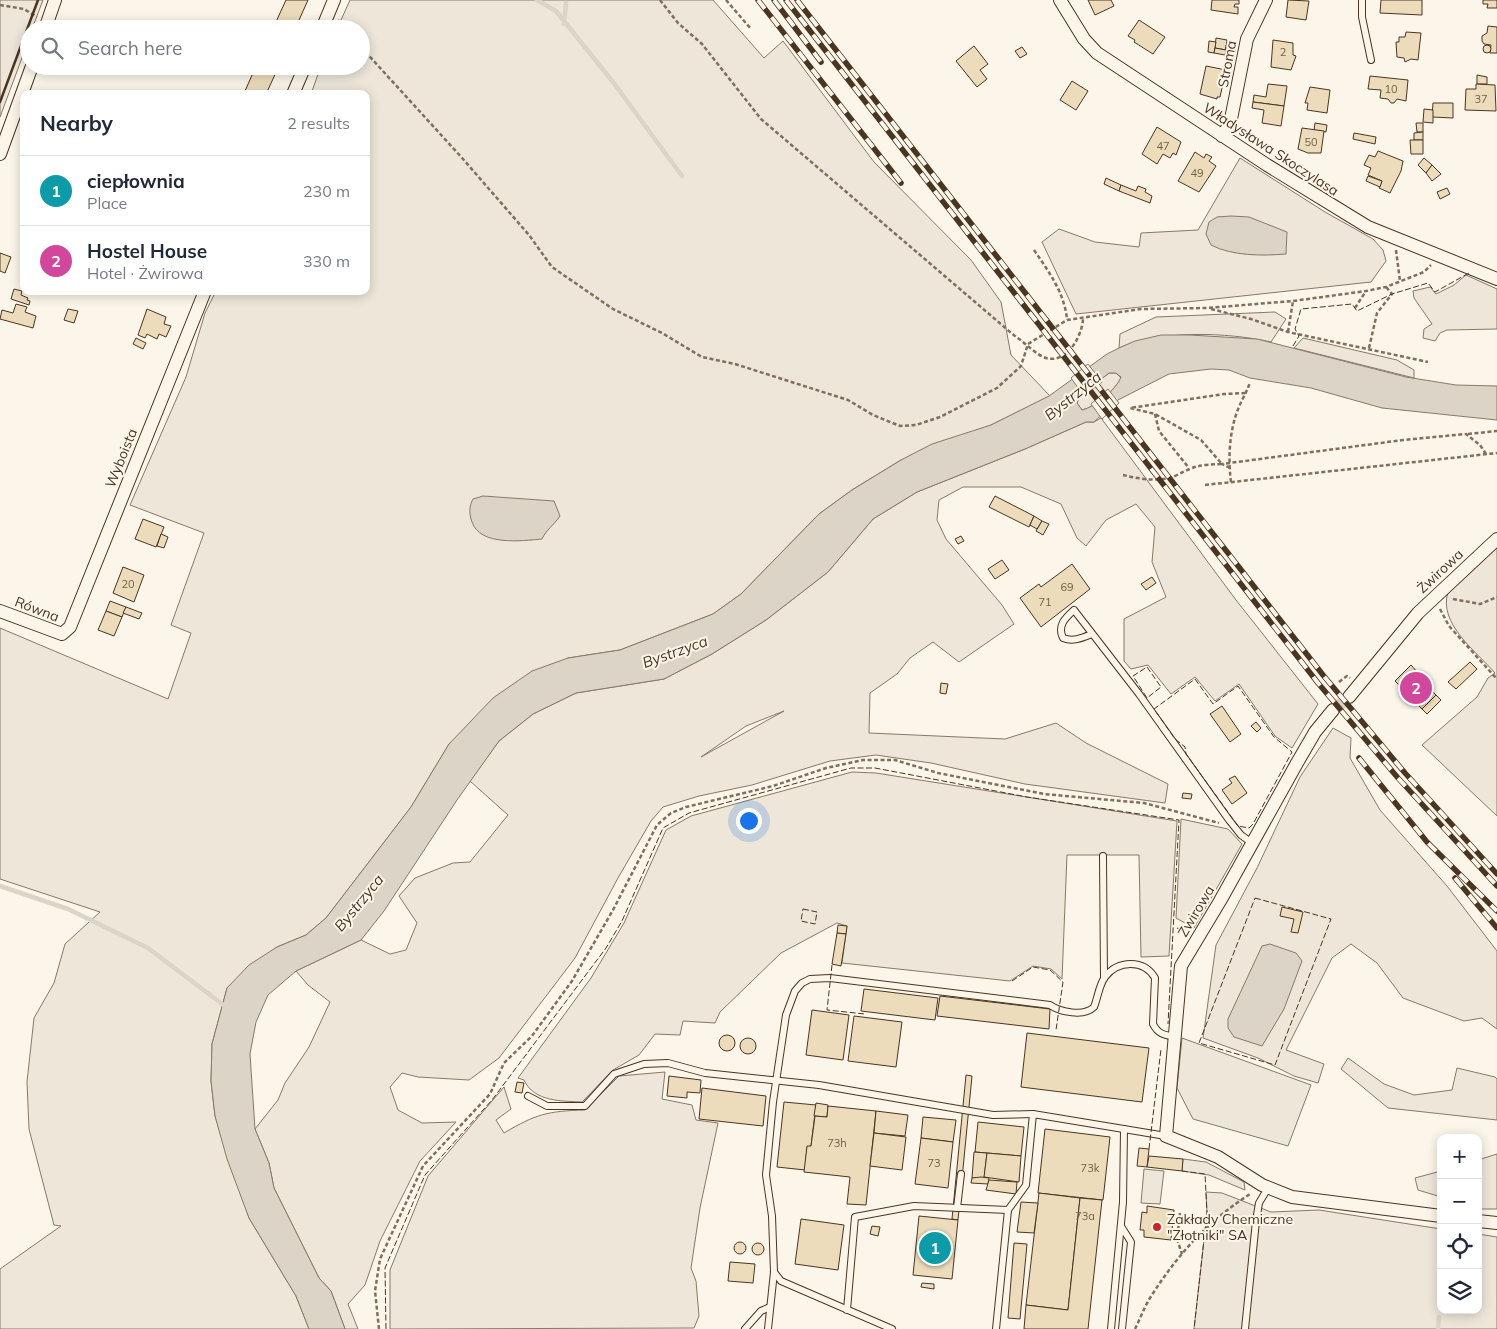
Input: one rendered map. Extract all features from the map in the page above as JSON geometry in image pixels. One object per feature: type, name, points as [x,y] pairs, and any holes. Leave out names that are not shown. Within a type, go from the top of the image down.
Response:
[{"type":"street","points":[[48,20],[55,0]]},
{"type":"street","points":[[326,20],[334,0]]},
{"type":"street","name":"Władysława Skoczylasa","points":[[1060,0],[1084,39],[1097,53],[1222,136],[1360,222],[1438,257],[1497,279]]},
{"type":"street","name":"Stroma","points":[[1222,136],[1230,124],[1246,39],[1266,0]]},
{"type":"street","points":[[23,90],[29,75]]},
{"type":"street","points":[[295,90],[301,75]]},
{"type":"street","points":[[0,154],[20,99]]},
{"type":"street","name":"Wyboista","points":[[62,634],[70,627],[202,295]]},
{"type":"street","name":"Żwirowa","points":[[1349,697],[1406,626],[1497,539]]},
{"type":"street","name":"Równa","points":[[0,610],[62,634]]},
{"type":"street","name":"Żwirowa","points":[[1166,1136],[1181,966],[1315,732],[1334,710]]},
{"type":"street","points":[[1166,1136],[1218,1157],[1268,1188],[1292,1197],[1437,1215]]},
{"type":"street","points":[[1482,1221],[1497,1223]]},
{"type":"lane","points":[[1362,0],[1362,17],[1371,60]]},
{"type":"lane","points":[[1092,634],[1079,639],[1068,640],[1063,638],[1060,633],[1061,625],[1074,610],[1139,694],[1229,820],[1241,835],[1252,844]]},
{"type":"lane","points":[[768,1329],[774,1272],[772,1216],[766,1175],[776,1080],[790,1000],[802,983],[810,979],[830,978],[978,995],[1050,1005],[1058,1011],[1084,1012],[1094,1007],[1104,978],[1103,856]]},
{"type":"lane","points":[[1104,978],[1109,972],[1124,964],[1147,968],[1155,978],[1154,1024],[1156,1031],[1175,1037]]},
{"type":"lane","points":[[528,1096],[547,1106],[585,1106],[614,1074],[644,1064],[668,1063],[705,1072],[900,1097],[993,1115],[1033,1114],[1166,1136]]},
{"type":"lane","points":[[996,1329],[1008,1210],[1026,1185],[1033,1114]]},
{"type":"lane","points":[[1111,1329],[1121,1226],[1124,1129]]},
{"type":"lane","points":[[957,1208],[961,1174]]},
{"type":"lane","points":[[1245,1329],[1256,1221],[1259,1204],[1268,1188]]},
{"type":"lane","points":[[847,1310],[855,1217],[914,1206],[1008,1210]]},
{"type":"lane","points":[[1121,1226],[1131,1242],[1122,1329]]},
{"type":"lane","points":[[774,1272],[781,1281],[892,1329]]},
{"type":"lane","points":[[745,1329],[761,1311],[770,1307]]},
{"type":"path","points":[[660,0],[678,23],[702,44],[761,119],[1008,331],[1028,344],[1044,358],[1052,358],[1066,352],[1077,341],[1083,319]]},
{"type":"path","points":[[726,0],[751,29]]},
{"type":"path","points":[[0,5],[24,9],[38,20]]},
{"type":"path","points":[[370,57],[529,235],[552,267],[613,309],[662,333],[702,357],[735,364],[848,400],[873,415],[900,426],[916,425],[940,417],[997,388],[1021,366],[1028,344],[1067,320],[1141,310],[1207,308],[1293,301],[1366,291],[1386,287],[1424,272],[1438,257]]},
{"type":"path","points":[[1395,239],[1400,281]]},
{"type":"path","points":[[1034,250],[1057,285],[1065,306],[1067,320]]},
{"type":"path","points":[[1369,348],[1377,313],[1392,294],[1386,287]]},
{"type":"path","points":[[1355,308],[1366,291]]},
{"type":"path","points":[[1288,332],[1293,301]]},
{"type":"path","points":[[1207,308],[1251,319],[1288,332],[1428,362]]},
{"type":"path","points":[[1231,482],[1230,463],[1234,425],[1239,406],[1247,393],[1250,382]]},
{"type":"path","points":[[1230,468],[1222,464],[1201,440],[1155,414],[1130,408],[1224,394],[1247,393]]},
{"type":"path","points":[[1155,414],[1160,431],[1189,468]]},
{"type":"path","points":[[1123,475],[1146,480],[1177,475],[1196,465],[1222,464],[1403,440],[1497,431]]},
{"type":"path","points":[[1466,434],[1480,445],[1486,454]]},
{"type":"path","points":[[1205,485],[1497,453]]},
{"type":"path","points":[[1497,597],[1480,604],[1437,595],[1439,607],[1449,626],[1497,679]]},
{"type":"path","points":[[1339,682],[1347,676]]},
{"type":"path","points":[[379,1329],[375,1291],[380,1259],[423,1166],[490,1094],[504,1063],[532,1036],[572,981],[614,910],[657,825],[671,813],[686,807],[773,786],[826,768],[863,760],[894,760],[938,773],[1044,794],[1144,803],[1220,823],[1229,820]]},
{"type":"path","points":[[1134,1329],[1149,1300],[1182,1254],[1206,1227],[1250,1194]]},
{"type":"path","points":[[1180,1214],[1177,1239],[1182,1254]]},
{"type":"shaded area","points":[[0,0],[43,0],[35,20],[20,20],[20,63],[0,117]]},
{"type":"shaded area","points":[[350,0],[713,0],[764,58],[783,41],[874,162],[971,260],[1001,302],[1011,355],[1050,396],[991,425],[901,460],[852,490],[819,514],[741,594],[713,614],[620,650],[568,658],[449,744],[411,807],[326,918],[306,935],[277,947],[227,988],[212,1044],[211,1081],[215,1116],[249,1218],[296,1296],[309,1329],[0,1329],[0,1269],[61,1226],[54,1225],[29,1129],[27,1082],[34,1018],[54,983],[65,944],[100,912],[0,879],[0,628],[168,699],[191,633],[171,625],[204,533],[130,505],[186,377],[205,313],[214,295],[370,295],[370,90],[312,90],[318,75],[370,75],[370,20],[341,20]]},
{"type":"shaded area","points":[[1240,158],[1325,212],[1373,239],[1383,250],[1386,261],[1371,282],[1076,314],[1042,242],[1059,229],[1095,242],[1139,247],[1141,233],[1198,230]]},
{"type":"shaded area","points":[[1466,275],[1497,289],[1497,329],[1447,330],[1440,333],[1435,341],[1423,338],[1424,329],[1432,324],[1414,298],[1413,291],[1430,287],[1436,294],[1454,285]]},
{"type":"shaded area","points":[[1275,312],[1286,319],[1271,342],[1234,336],[1194,334],[1154,338],[1119,348],[1120,334],[1156,317]]},
{"type":"shaded area","points":[[1303,338],[1397,360],[1414,370],[1414,378],[1294,348]]},
{"type":"shaded area","points":[[1109,373],[1116,373],[1121,378],[1118,383],[1098,402],[1082,410],[1077,403],[1081,395]]},
{"type":"shaded area","points":[[1101,418],[1236,600],[1318,704],[1292,748],[1275,736],[1239,684],[1215,701],[1195,677],[1171,694],[1148,665],[1131,669],[1124,661],[1124,619],[1166,597],[1152,562],[1155,527],[1136,504],[1106,520],[1086,546],[1077,538],[1061,504],[1021,487],[963,487],[939,500],[937,520],[946,539],[1002,605],[1014,624],[959,662],[933,642],[910,658],[897,674],[870,693],[869,733],[1005,739],[1056,723],[1086,743],[1168,784],[1165,803],[1025,784],[931,763],[876,755],[830,761],[752,785],[699,796],[663,807],[651,821],[575,958],[499,1058],[469,1080],[418,1077],[402,1073],[390,1087],[398,1110],[422,1123],[456,1122],[420,1161],[380,1241],[365,1285],[348,1304],[358,1329],[345,1329],[331,1291],[319,1278],[274,1188],[269,1163],[255,1129],[278,1100],[285,1083],[309,1047],[330,1002],[308,985],[296,971],[361,940],[390,954],[406,950],[417,923],[399,896],[415,878],[453,863],[470,862],[508,815],[470,781],[499,741],[533,714],[576,693],[664,679],[712,654],[766,620],[828,572],[873,519],[917,492],[1025,449],[1086,422],[1094,422]],"holes":[[[784,711],[701,757],[746,726]]]},
{"type":"shaded area","points":[[1497,547],[1497,816],[1422,745],[1477,697],[1488,678],[1495,673],[1453,626],[1446,604],[1448,592]]},
{"type":"shaded area","points":[[1333,728],[1351,738],[1350,758],[1380,810],[1447,886],[1497,951],[1497,1029],[1482,1018],[1464,1021],[1403,998],[1377,963],[1351,944],[1332,958],[1286,1050],[1324,1064],[1318,1083],[1294,1076],[1258,1058],[1203,1038],[1216,945],[1257,868],[1300,777]]},
{"type":"shaded area","points":[[852,772],[876,773],[1177,821],[1169,956],[1141,957],[1139,855],[1067,855],[1062,979],[1051,969],[1033,966],[1010,981],[842,963],[847,926],[837,923],[781,953],[720,1012],[715,1023],[683,1021],[680,1035],[655,1034],[639,1055],[613,1070],[582,1102],[549,1099],[541,1096],[534,1093],[524,1080],[518,1078],[591,978],[624,923],[666,830],[691,816]]},
{"type":"shaded area","points":[[1181,819],[1228,829],[1242,844],[1194,928],[1176,918]]},
{"type":"shaded area","points":[[1182,1038],[1311,1085],[1288,1146],[1193,1119],[1177,1088]]},
{"type":"shaded area","points":[[1348,1058],[1384,1084],[1414,1095],[1452,1090],[1457,1068],[1495,1077],[1497,1079],[1497,1120],[1388,1108],[1341,1069]]},
{"type":"shaded area","points":[[665,1072],[662,1099],[692,1105],[696,1120],[718,1123],[700,1208],[691,1268],[696,1281],[699,1316],[694,1328],[390,1329],[390,1270],[428,1176],[504,1087],[511,1109],[496,1120],[504,1133],[543,1115],[561,1111],[585,1110],[619,1076]]},
{"type":"shaded area","points":[[1497,1154],[1497,1209],[1482,1209],[1482,1159]]},
{"type":"shaded area","points":[[1183,1159],[1206,1162],[1244,1182],[1245,1190],[1209,1175],[1182,1171]]},
{"type":"shaded area","points":[[1144,1169],[1164,1171],[1160,1204],[1141,1203]]},
{"type":"shaded area","points":[[1437,1172],[1437,1196],[1418,1190],[1415,1178]]},
{"type":"shaded area","points":[[1206,1192],[1222,1193],[1271,1212],[1319,1210],[1437,1228],[1437,1314],[1482,1314],[1482,1235],[1497,1237],[1497,1329],[1194,1329],[1207,1213]]},
{"type":"water","points":[[1217,217],[1249,217],[1287,232],[1286,254],[1257,255],[1238,253],[1219,249],[1211,245],[1206,234],[1209,222]]},
{"type":"water","name":"Bystrzyca","points":[[1161,335],[1257,339],[1406,377],[1456,385],[1497,386],[1497,420],[1382,408],[1311,388],[1250,378],[1229,370],[1211,369],[1169,374],[1118,400],[1094,422],[1086,422],[1025,449],[917,492],[873,519],[828,572],[766,620],[712,654],[664,679],[576,693],[533,714],[499,741],[457,800],[384,911],[361,940],[296,971],[268,995],[256,1022],[250,1054],[255,1129],[269,1163],[274,1188],[319,1278],[331,1291],[345,1329],[309,1329],[296,1296],[249,1218],[227,1159],[215,1116],[211,1081],[212,1044],[227,988],[249,965],[277,947],[306,935],[326,918],[411,807],[449,744],[493,698],[532,671],[568,658],[620,650],[713,614],[741,594],[819,514],[852,490],[901,460],[932,444],[991,425],[1049,396],[1107,354],[1135,341]],"holes":[[[1109,373],[1116,373],[1121,377],[1115,387],[1099,402],[1082,410],[1077,403],[1081,395]]]},
{"type":"water","points":[[483,496],[554,501],[560,516],[542,539],[513,541],[492,538],[476,530],[470,516],[470,507],[473,499]]},
{"type":"water","points":[[1270,944],[1296,953],[1302,961],[1284,1009],[1262,1046],[1234,1037],[1228,1028],[1228,1019],[1262,946]]},
{"type":"pier","points":[[1088,364],[1102,382],[1084,396],[1071,378]]},
{"type":"pier","points":[[1108,389],[1119,403],[1102,419],[1091,404]]},
{"type":"building","points":[[286,0],[308,0],[299,20],[277,20]]},
{"type":"building","points":[[1088,0],[1111,0],[1114,6],[1095,15]]},
{"type":"building","points":[[1212,0],[1239,0],[1239,4],[1235,4],[1234,7],[1238,7],[1238,14],[1211,10]]},
{"type":"building","points":[[1288,0],[1309,1],[1306,20],[1286,17]]},
{"type":"building","points":[[1381,0],[1422,0],[1422,15],[1380,13]]},
{"type":"building","points":[[1483,0],[1497,0],[1497,8],[1487,8],[1488,4],[1483,4]]},
{"type":"building","points":[[1139,20],[1165,37],[1153,54],[1128,36]]},
{"type":"building","points":[[1488,26],[1497,27],[1497,53],[1490,53],[1491,45],[1484,44],[1482,41],[1482,36],[1487,33]]},
{"type":"building","points":[[1406,32],[1421,33],[1418,60],[1411,59],[1405,62],[1404,58],[1397,57],[1396,42],[1399,42],[1399,37],[1405,37]]},
{"type":"building","points":[[1216,38],[1227,40],[1226,50],[1215,48]]},
{"type":"building","points":[[1273,40],[1293,43],[1293,55],[1296,56],[1291,70],[1271,67]]},
{"type":"building","points":[[1209,41],[1216,42],[1214,53],[1208,52]]},
{"type":"building","points":[[1226,45],[1234,47],[1233,56],[1225,55]]},
{"type":"building","points":[[1487,45],[1491,49],[1487,53],[1483,49]]},
{"type":"building","points":[[974,46],[988,64],[980,70],[987,79],[977,87],[956,61]]},
{"type":"building","points":[[1022,47],[1027,54],[1020,58],[1015,51]]},
{"type":"building","points":[[1215,48],[1226,50],[1225,55],[1214,53]]},
{"type":"building","points":[[1206,66],[1226,70],[1220,97],[1217,97],[1217,99],[1200,94]]},
{"type":"building","points":[[252,75],[275,75],[268,90],[245,90]]},
{"type":"building","points":[[1477,75],[1487,77],[1487,84],[1477,84]]},
{"type":"building","points":[[1370,76],[1408,80],[1406,101],[1397,99],[1394,103],[1391,103],[1388,99],[1380,98],[1381,90],[1368,89]]},
{"type":"building","points":[[1072,81],[1088,91],[1076,110],[1060,100]]},
{"type":"building","points":[[1268,84],[1287,86],[1284,106],[1253,102],[1254,95],[1266,97]]},
{"type":"building","points":[[1476,84],[1495,85],[1496,111],[1465,110],[1466,89],[1476,89]]},
{"type":"building","points":[[1310,87],[1330,90],[1327,113],[1307,110],[1308,103],[1305,103]]},
{"type":"building","points":[[1253,102],[1284,106],[1281,126],[1262,123],[1264,110],[1252,108]]},
{"type":"building","points":[[1433,103],[1453,103],[1453,118],[1432,117]]},
{"type":"building","points":[[1424,109],[1433,110],[1433,123],[1423,122]]},
{"type":"building","points":[[1315,123],[1327,125],[1326,132],[1314,130]]},
{"type":"building","points":[[1416,123],[1423,123],[1423,132],[1417,132]]},
{"type":"building","points":[[1157,127],[1181,142],[1176,155],[1173,153],[1170,158],[1163,154],[1157,164],[1142,154]]},
{"type":"building","points":[[1302,128],[1324,131],[1321,153],[1308,153],[1298,149]]},
{"type":"building","points":[[1423,132],[1423,140],[1414,140],[1414,133]]},
{"type":"building","points":[[1354,133],[1376,137],[1375,144],[1353,139]]},
{"type":"building","points":[[1410,140],[1423,140],[1423,154],[1411,154]]},
{"type":"building","points":[[1378,151],[1403,161],[1401,171],[1390,193],[1379,188],[1382,181],[1368,175],[1371,168],[1364,165],[1369,155],[1375,157]]},
{"type":"building","points":[[1195,152],[1204,158],[1206,154],[1212,157],[1209,161],[1216,166],[1199,192],[1178,181]]},
{"type":"building","points":[[1424,158],[1432,165],[1426,173],[1418,165]]},
{"type":"building","points":[[1432,165],[1441,174],[1432,181],[1426,173]]},
{"type":"building","points":[[1368,176],[1382,181],[1380,187],[1366,181]]},
{"type":"building","points":[[1106,178],[1121,185],[1119,191],[1104,184]]},
{"type":"building","points":[[1121,185],[1136,191],[1138,186],[1146,189],[1145,192],[1152,196],[1150,203],[1119,191]]},
{"type":"building","points":[[1447,188],[1450,194],[1440,199],[1437,192]]},
{"type":"building","points":[[0,253],[11,257],[5,273],[0,271]]},
{"type":"building","points":[[14,289],[20,290],[20,295],[28,298],[27,300],[30,301],[29,305],[11,299]]},
{"type":"building","points":[[16,304],[27,307],[25,312],[36,316],[33,328],[0,319],[2,310],[13,313]]},
{"type":"building","points":[[68,309],[78,311],[74,323],[64,320]]},
{"type":"building","points":[[147,309],[166,317],[164,324],[171,326],[166,337],[159,334],[157,339],[147,334],[145,338],[138,335]]},
{"type":"building","points":[[136,338],[146,343],[143,349],[133,344]]},
{"type":"building","points":[[995,496],[1034,516],[1029,527],[989,507]]},
{"type":"building","points":[[1034,516],[1042,521],[1037,529],[1030,525]]},
{"type":"building","points":[[143,519],[164,527],[156,547],[135,539]]},
{"type":"building","points":[[1042,521],[1049,524],[1043,535],[1036,531]]},
{"type":"building","points":[[161,534],[168,537],[164,548],[157,546]]},
{"type":"building","points":[[961,536],[964,541],[958,544],[955,539]]},
{"type":"building","points":[[1002,560],[1009,570],[995,579],[988,569]]},
{"type":"building","points":[[1072,564],[1090,589],[1041,627],[1020,598],[1039,584],[1041,587]]},
{"type":"building","points":[[123,567],[144,575],[134,602],[113,593]]},
{"type":"building","points":[[1152,577],[1156,583],[1146,590],[1141,584]]},
{"type":"building","points":[[110,601],[126,607],[122,617],[106,611]]},
{"type":"building","points":[[126,607],[142,613],[139,619],[123,613]]},
{"type":"building","points":[[106,611],[122,617],[114,636],[98,630]]},
{"type":"building","points":[[1470,662],[1477,669],[1456,689],[1448,682]]},
{"type":"building","points":[[1411,665],[1419,674],[1417,676],[1436,695],[1422,709],[1395,681]]},
{"type":"building","points":[[941,683],[948,684],[946,694],[940,693]]},
{"type":"building","points":[[1436,695],[1441,700],[1427,714],[1422,709]]},
{"type":"building","points":[[1222,706],[1241,734],[1230,742],[1210,714]]},
{"type":"building","points":[[1256,722],[1261,728],[1257,732],[1251,726]]},
{"type":"building","points":[[1235,776],[1247,793],[1232,804],[1222,790],[1232,783],[1229,779]]},
{"type":"building","points":[[1183,793],[1192,794],[1191,799],[1182,798]]},
{"type":"building","points":[[1282,907],[1303,912],[1298,933],[1291,932],[1294,919],[1280,916]]},
{"type":"building","points":[[838,925],[847,926],[846,934],[837,933]]},
{"type":"building","points":[[837,933],[846,934],[841,966],[832,964]]},
{"type":"building","points":[[864,989],[938,998],[935,1020],[861,1011]]},
{"type":"building","points":[[940,996],[1050,1009],[1049,1029],[937,1016]]},
{"type":"building","points":[[812,1010],[849,1015],[843,1060],[806,1055]]},
{"type":"building","points":[[854,1016],[902,1022],[896,1067],[848,1061]]},
{"type":"building","points":[[1027,1033],[1149,1048],[1142,1102],[1021,1087]]},
{"type":"building","points":[[727,1035],[733,1037],[735,1043],[733,1049],[727,1051],[721,1049],[719,1043],[721,1037]]},
{"type":"building","points":[[748,1038],[754,1040],[756,1046],[754,1052],[748,1054],[742,1052],[740,1046],[742,1040]]},
{"type":"building","points":[[966,1075],[972,1076],[958,1220],[952,1219]]},
{"type":"building","points":[[669,1076],[701,1080],[700,1093],[687,1092],[687,1098],[667,1096]]},
{"type":"building","points":[[517,1082],[524,1083],[522,1093],[515,1092]]},
{"type":"building","points":[[702,1088],[766,1096],[763,1126],[699,1119]]},
{"type":"building","points":[[784,1102],[816,1105],[811,1146],[807,1147],[805,1170],[777,1167]]},
{"type":"building","points":[[816,1103],[828,1105],[827,1117],[814,1116]]},
{"type":"building","points":[[828,1106],[876,1111],[866,1205],[847,1204],[850,1177],[804,1172],[807,1146],[811,1146],[815,1116],[827,1117]]},
{"type":"building","points":[[876,1111],[908,1115],[905,1136],[874,1133]]},
{"type":"building","points":[[923,1117],[956,1120],[953,1142],[921,1138]]},
{"type":"building","points":[[978,1122],[1024,1127],[1021,1156],[975,1152]]},
{"type":"building","points":[[1045,1129],[1110,1137],[1103,1200],[1038,1193]]},
{"type":"building","points":[[874,1133],[906,1137],[902,1170],[870,1166]]},
{"type":"building","points":[[921,1138],[953,1142],[948,1188],[915,1184]]},
{"type":"building","points":[[1139,1148],[1149,1149],[1147,1167],[1137,1166]]},
{"type":"building","points":[[974,1152],[987,1153],[984,1179],[972,1178]]},
{"type":"building","points":[[987,1153],[1021,1156],[1019,1182],[984,1177]]},
{"type":"building","points":[[1149,1156],[1183,1159],[1182,1171],[1147,1167]]},
{"type":"building","points":[[972,1178],[989,1178],[988,1184],[971,1183]]},
{"type":"building","points":[[989,1180],[1017,1182],[1016,1194],[986,1190]]},
{"type":"building","points":[[1039,1193],[1080,1198],[1068,1310],[1026,1305]]},
{"type":"building","points":[[1080,1198],[1102,1200],[1088,1329],[1024,1329],[1026,1305],[1068,1310]]},
{"type":"building","points":[[1021,1202],[1038,1203],[1034,1233],[1017,1232]]},
{"type":"building","points":[[1147,1206],[1174,1210],[1171,1240],[1144,1237],[1144,1230],[1140,1230],[1142,1212],[1147,1213]]},
{"type":"building","points":[[919,1216],[958,1220],[952,1279],[913,1275]]},
{"type":"building","points":[[801,1219],[844,1225],[838,1270],[795,1264]]},
{"type":"building","points":[[872,1226],[880,1227],[878,1236],[870,1234]]},
{"type":"building","points":[[738,1242],[742,1242],[746,1248],[742,1254],[738,1254],[734,1250],[734,1246]]},
{"type":"building","points":[[756,1243],[760,1243],[764,1249],[760,1255],[756,1255],[752,1251],[752,1247]]},
{"type":"building","points":[[1014,1243],[1027,1244],[1020,1319],[1008,1318]]},
{"type":"building","points":[[730,1262],[755,1264],[753,1283],[728,1281]]},
{"type":"building","points":[[922,1283],[934,1284],[934,1289],[921,1287]]},
{"type":"waterway","points":[[537,0],[556,11],[613,82],[682,176]]},
{"type":"waterway","points":[[564,24],[566,3]]},
{"type":"waterway","points":[[0,886],[68,909],[148,948],[226,1007]]},
{"type":"waterway","points":[[1438,1329],[1439,1317]]},
{"type":"tunnel","points":[[1333,710],[1349,697]]},
{"type":"railway","points":[[758,0],[901,183]]},
{"type":"railway","points":[[774,0],[821,62]]},
{"type":"railway","points":[[786,0],[1318,683],[1398,778],[1497,886]]},
{"type":"railway","points":[[797,0],[1323,675],[1405,773],[1497,874]]},
{"type":"railway","points":[[1359,758],[1427,842],[1497,911]]},
{"type":"railway","points":[[1455,878],[1497,928]]},
{"type":"fence","points":[[1293,346],[1299,336],[1295,329],[1301,309],[1352,304],[1357,311],[1392,294],[1428,283],[1435,292],[1469,273]]},
{"type":"fence","points":[[1147,667],[1161,687],[1147,698],[1133,676],[1147,667]]},
{"type":"fence","points":[[1195,679],[1213,704],[1238,686],[1274,737],[1292,752],[1253,824],[1249,828],[1238,826],[1186,754],[1185,747],[1175,739],[1154,709],[1195,679]]},
{"type":"fence","points":[[386,1329],[385,1268],[425,1175],[492,1100],[606,948],[622,921],[663,828],[689,813],[851,768],[875,768],[1027,797],[1179,820],[1168,1024]]},
{"type":"fence","points":[[1255,898],[1331,919],[1275,1065],[1199,1043],[1255,898]]},
{"type":"fence","points":[[803,909],[817,912],[815,924],[801,921],[803,909]]},
{"type":"fence","points":[[832,965],[827,1010],[865,1014]]},
{"type":"fence","points":[[1012,981],[1033,967],[1050,970],[1063,982],[1056,1030]]},
{"type":"fence","points":[[1149,1149],[1161,1049]]},
{"type":"fence","points":[[1182,1171],[1205,1174],[1207,1213],[1194,1329]]},
{"type":"wall","points":[[31,20],[38,0]]},
{"type":"wall","points":[[0,102],[20,48]]},
{"type":"place","name":"Hostel House","points":[[1416,688]]},
{"type":"place","name":"Zakłady Chemiczne \"Złotniki\" SA","points":[[1157,1227]]},
{"type":"place","name":"ciepłownia","points":[[935,1248]]}]
